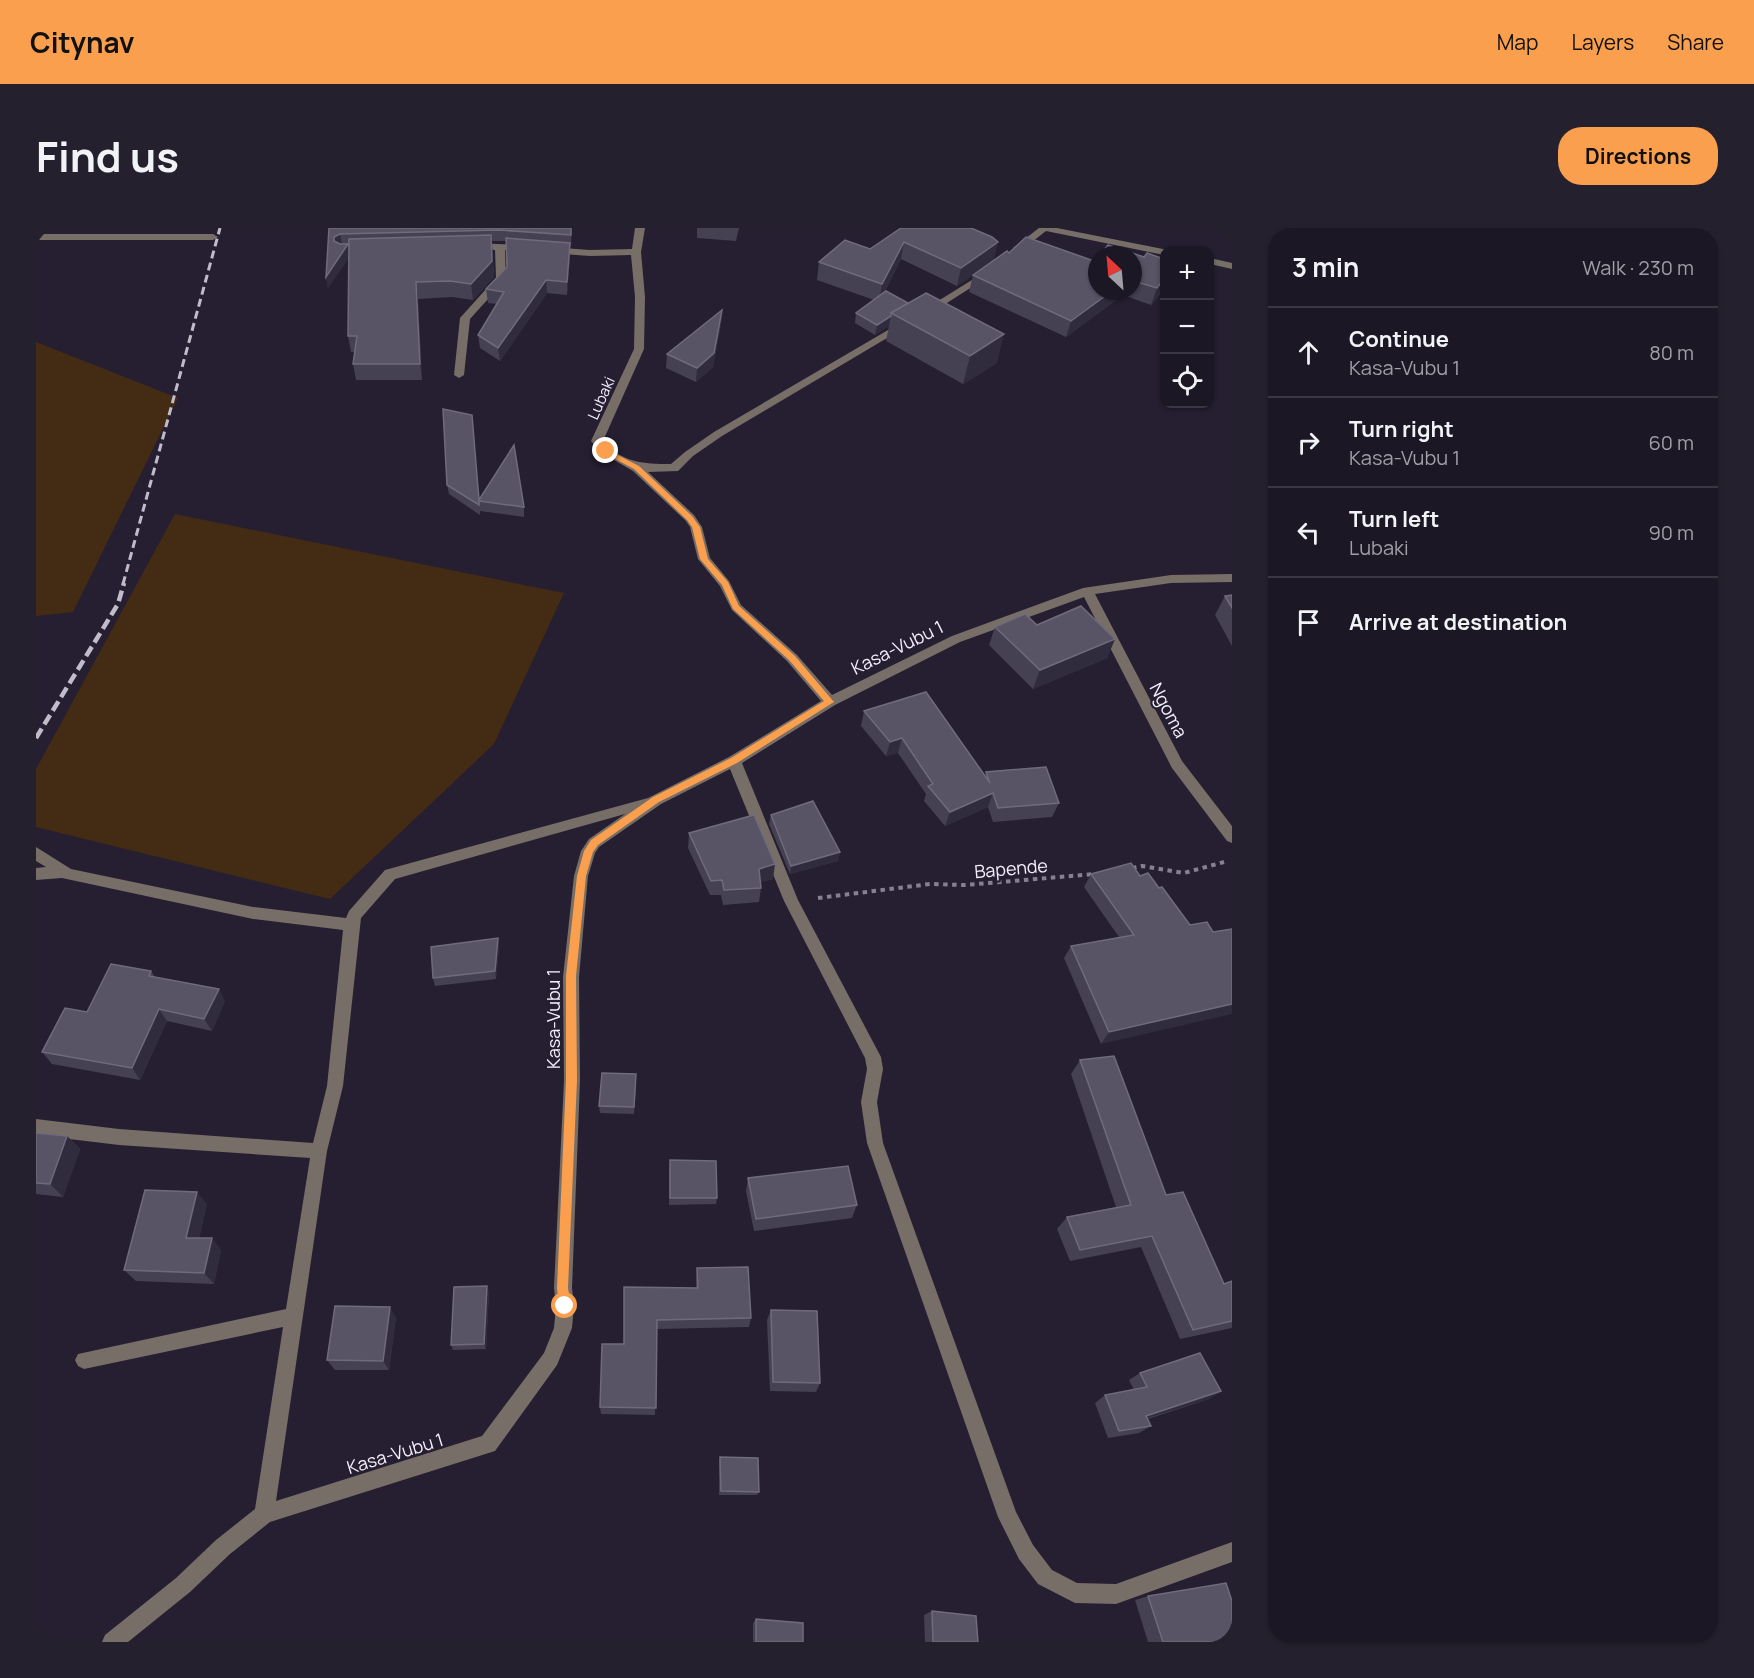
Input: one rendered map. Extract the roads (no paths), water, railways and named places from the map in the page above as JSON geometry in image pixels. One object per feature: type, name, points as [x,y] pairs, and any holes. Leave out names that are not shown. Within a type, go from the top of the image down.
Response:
[{"type":"street","name":"Lubaki","points":[[640,228],[636,252],[640,297],[639,349],[597,441],[606,451],[637,468],[696,527],[704,559],[725,584],[736,607],[792,658],[830,702]]},
{"type":"street","points":[[637,468],[674,468],[689,453],[718,434],[890,334],[1001,263],[1044,228],[1160,251]]},
{"type":"street","points":[[36,237],[213,237]]},
{"type":"street","points":[[459,375],[464,321],[501,279],[500,246]]},
{"type":"street","points":[[455,247],[500,246],[590,253],[636,252]]},
{"type":"street","points":[[1214,262],[1232,266]]},
{"type":"street","name":"Kasa-Vubu 1","points":[[112,1642],[183,1585],[223,1547],[264,1514],[488,1444],[551,1359],[563,1328],[565,1306],[563,1288],[572,1080],[571,976],[581,876],[588,851],[594,843],[656,800],[734,761],[830,702],[956,639],[1087,591],[1171,579],[1232,578]]},
{"type":"street","name":"Ngoma","points":[[1087,591],[1177,764],[1232,837]]},
{"type":"street","points":[[734,761],[791,901],[873,1057],[875,1069],[869,1102],[875,1143],[1008,1517],[1026,1552],[1045,1577],[1075,1593],[1116,1594],[1232,1552]]},
{"type":"street","points":[[264,1514],[319,1151],[335,1086],[350,955],[351,925],[354,915],[390,874],[656,800]]},
{"type":"street","points":[[36,853],[63,872]]},
{"type":"street","points":[[36,874],[63,872],[253,913],[351,925]]},
{"type":"street","points":[[36,1127],[119,1137],[319,1151]]},
{"type":"street","points":[[84,1360],[295,1316]]},
{"type":"railway","points":[[123,584],[220,228]]},
{"type":"railway","points":[[36,738],[118,604],[124,583]]}]
